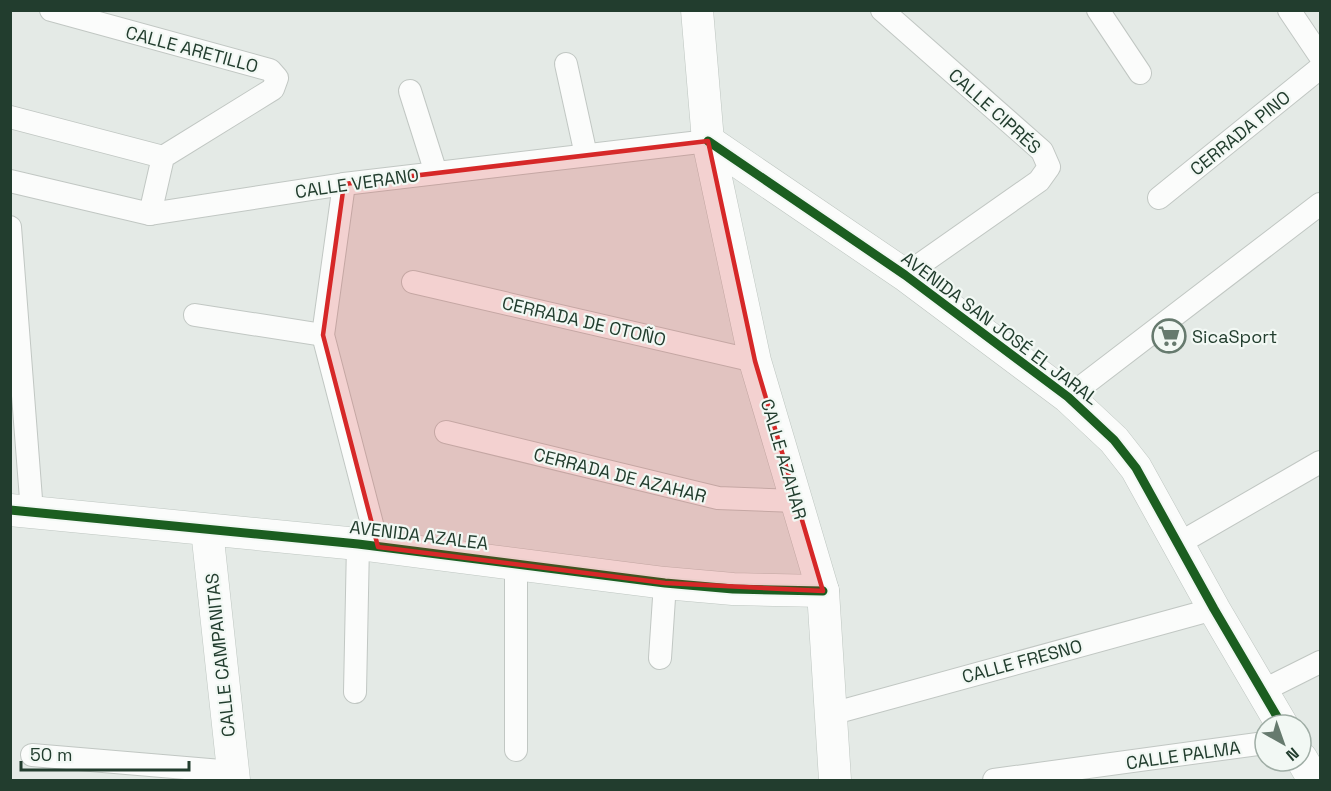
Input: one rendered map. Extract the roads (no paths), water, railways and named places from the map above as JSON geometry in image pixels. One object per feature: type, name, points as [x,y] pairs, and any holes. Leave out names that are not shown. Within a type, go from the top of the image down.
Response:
[{"type":"street","name":"CALLE ARETILLO","points":[[51,10],[270,70],[277,78],[273,89],[163,158]]},
{"type":"street","points":[[697,10],[708,141]]},
{"type":"street","name":"CALLE CIPRÉS","points":[[882,10],[1042,151],[1049,167],[1039,181],[905,275]]},
{"type":"street","points":[[1098,10],[1140,73]]},
{"type":"street","points":[[1289,10],[1320,56]]},
{"type":"street","points":[[566,64],[586,155]]},
{"type":"street","name":"CERRADA PINO","points":[[1159,198],[1320,68]]},
{"type":"street","points":[[410,91],[436,173]]},
{"type":"street","points":[[10,117],[163,158],[150,214]]},
{"type":"street","name":"CALLE VERANO","points":[[10,181],[150,214],[345,184],[708,141]]},
{"type":"street","name":"AVENIDA SAN JOSÉ EL JARAL","points":[[708,141],[905,275],[1068,397],[1114,440],[1136,468],[1275,713]]},
{"type":"street","name":"CALLE AZAHAR","points":[[708,141],[755,361],[823,591],[835,780]]},
{"type":"street","points":[[345,184],[323,336],[368,545],[355,692]]},
{"type":"street","points":[[1068,397],[1320,204]]},
{"type":"street","points":[[10,227],[21,511]]},
{"type":"street","name":"CERRADA DE OTOÑO","points":[[413,282],[755,361]]},
{"type":"street","points":[[195,315],[323,336]]},
{"type":"street","name":"CERRADA DE AZAHAR","points":[[446,432],[718,498],[797,501]]},
{"type":"street","points":[[1178,544],[1320,462]]},
{"type":"street","name":"AVENIDA AZALEA","points":[[21,511],[368,545],[665,582],[733,588],[823,591]]},
{"type":"street","name":"CALLE CAMPANITAS","points":[[207,530],[233,776]]},
{"type":"street","points":[[516,562],[516,750]]},
{"type":"street","points":[[660,658],[665,582]]},
{"type":"street","name":"CALLE FRESNO","points":[[831,714],[1214,609]]},
{"type":"street","points":[[1262,691],[1320,662]]},
{"type":"street","name":"CALLE PALMA","points":[[994,780],[1253,745]]},
{"type":"street","points":[[32,755],[233,776]]},
{"type":"place","name":"SicaSport","points":[[1169,336]]}]
